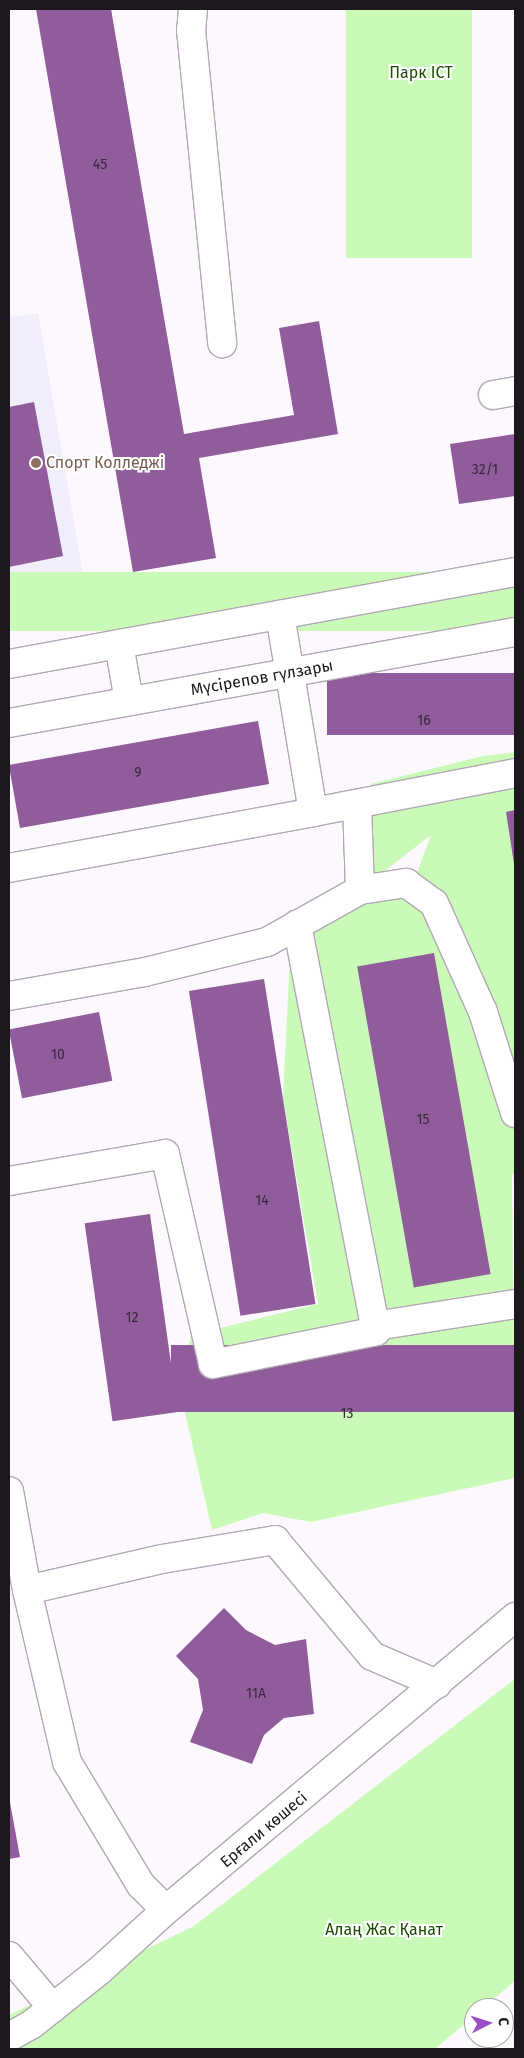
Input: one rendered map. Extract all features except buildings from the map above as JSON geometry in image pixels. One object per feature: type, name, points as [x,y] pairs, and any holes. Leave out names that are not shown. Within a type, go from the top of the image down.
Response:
[{"type":"street","points":[[194,9],[191,30],[222,343]]},
{"type":"street","points":[[9,664],[515,572]]},
{"type":"street","points":[[280,615],[313,812]]},
{"type":"street","name":"Мүсірепов гүлзары","points":[[9,723],[515,632]]},
{"type":"street","points":[[119,644],[129,702]]},
{"type":"street","points":[[9,868],[515,774]]},
{"type":"street","points":[[356,804],[360,890]]},
{"type":"street","points":[[9,996],[155,970],[267,942],[360,890],[406,883],[434,904],[483,1012],[515,1113]]},
{"type":"street","points":[[9,1181],[165,1154],[213,1364],[376,1331],[297,925]]},
{"type":"street","points":[[375,1326],[515,1304]]},
{"type":"street","points":[[9,1492],[27,1590],[68,1762],[141,1885],[166,1910]]},
{"type":"street","points":[[27,1590],[162,1559],[275,1540],[372,1656],[437,1684]]},
{"type":"street","name":"Ерғали көшесі","points":[[9,2037],[53,2008],[99,1971],[166,1910],[515,1617]]},
{"type":"street","points":[[9,1956],[53,2008]]},
{"type":"shaded area","name":"Спорт Колледжі","points":[[38,313],[89,609],[9,624],[9,317]]},
{"type":"green space","name":"Парк ICT","points":[[346,9],[472,9],[472,258],[346,258]]},
{"type":"green space","points":[[9,572],[515,572],[515,631],[9,631]]},
{"type":"green space","points":[[515,752],[515,1174],[512,1175],[515,1478],[311,1522],[263,1513],[212,1530],[179,1387],[191,1335],[318,1304],[283,1098],[292,913],[353,906],[417,873],[431,835],[360,890],[371,784],[483,756]]},
{"type":"green space","name":"Алаң Жас Қанат","points":[[515,1679],[515,1981],[495,1998],[464,1998],[464,2024],[435,2049],[9,2049],[9,2015],[194,1926]]},
{"type":"place","name":"Спорт Колледжі","points":[[36,463]]}]
